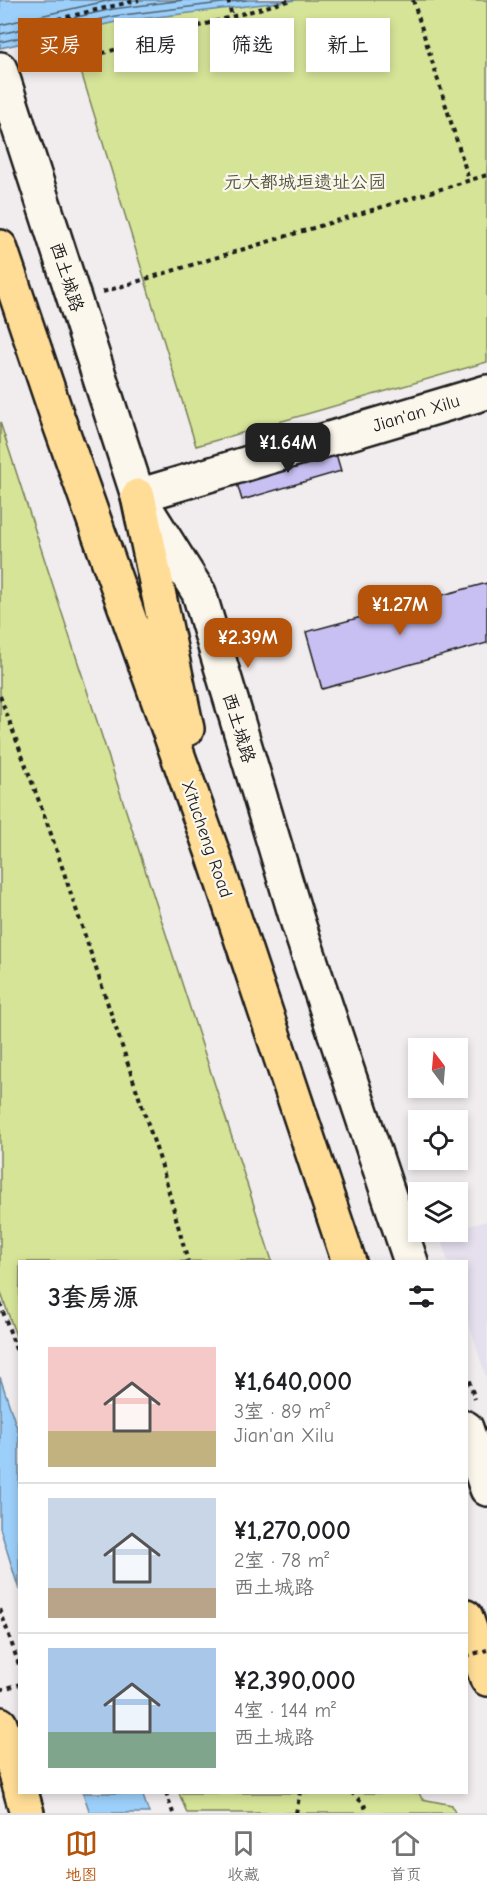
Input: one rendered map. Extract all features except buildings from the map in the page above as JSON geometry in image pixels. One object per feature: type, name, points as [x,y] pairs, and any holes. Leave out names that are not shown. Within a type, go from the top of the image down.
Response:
[{"type":"highway","name":"Xitucheng Road","points":[[0,247],[58,419],[213,854],[348,1260]]},
{"type":"highway","points":[[138,496],[213,854]]},
{"type":"highway","points":[[468,1623],[487,1679]]},
{"type":"highway","points":[[0,1724],[18,1781]]},
{"type":"highway","points":[[22,1794],[27,1813]]},
{"type":"street","name":"西土城路","points":[[0,69],[138,496],[199,592],[298,923],[410,1260]]},
{"type":"street","name":"Jian'an Xilu","points":[[138,496],[487,392]]},
{"type":"street","points":[[468,1434],[487,1489]]},
{"type":"path","points":[[62,18],[138,0]]},
{"type":"path","points":[[228,0],[232,17]]},
{"type":"path","points":[[102,53],[291,0]]},
{"type":"path","points":[[413,0],[469,180]]},
{"type":"path","points":[[75,301],[487,175]]},
{"type":"path","points":[[0,696],[50,831],[161,1163],[187,1260]]},
{"type":"path","points":[[0,1303],[18,1355]]},
{"type":"path","points":[[0,1609],[18,1662]]},
{"type":"path","points":[[468,1655],[487,1650]]},
{"type":"path","points":[[0,1690],[18,1685]]},
{"type":"path","points":[[167,1794],[173,1813]]},
{"type":"path","points":[[296,1813],[300,1794]]},
{"type":"path","points":[[353,1794],[364,1804],[367,1813]]},
{"type":"shaded area","points":[[487,1221],[487,1380],[468,1320],[468,1260],[448,1260],[442,1242],[468,1242],[468,1226]]},
{"type":"green space","name":"元大都城垣遗址公园","points":[[59,0],[487,0],[487,362],[196,446],[81,72],[102,72],[102,18],[65,18]]},
{"type":"green space","points":[[0,422],[272,1260],[18,1260],[18,1342],[0,1290]]},
{"type":"green space","points":[[179,1794],[420,1794],[422,1799],[452,1805],[455,1813],[187,1813]]},
{"type":"water","points":[[0,0],[296,0],[149,18],[114,18],[114,22],[102,25],[102,18],[18,18],[18,44],[0,48]]},
{"type":"water","points":[[0,1377],[18,1431],[18,1587],[0,1528]]},
{"type":"water","points":[[83,1794],[142,1794],[149,1813],[90,1813]]}]
